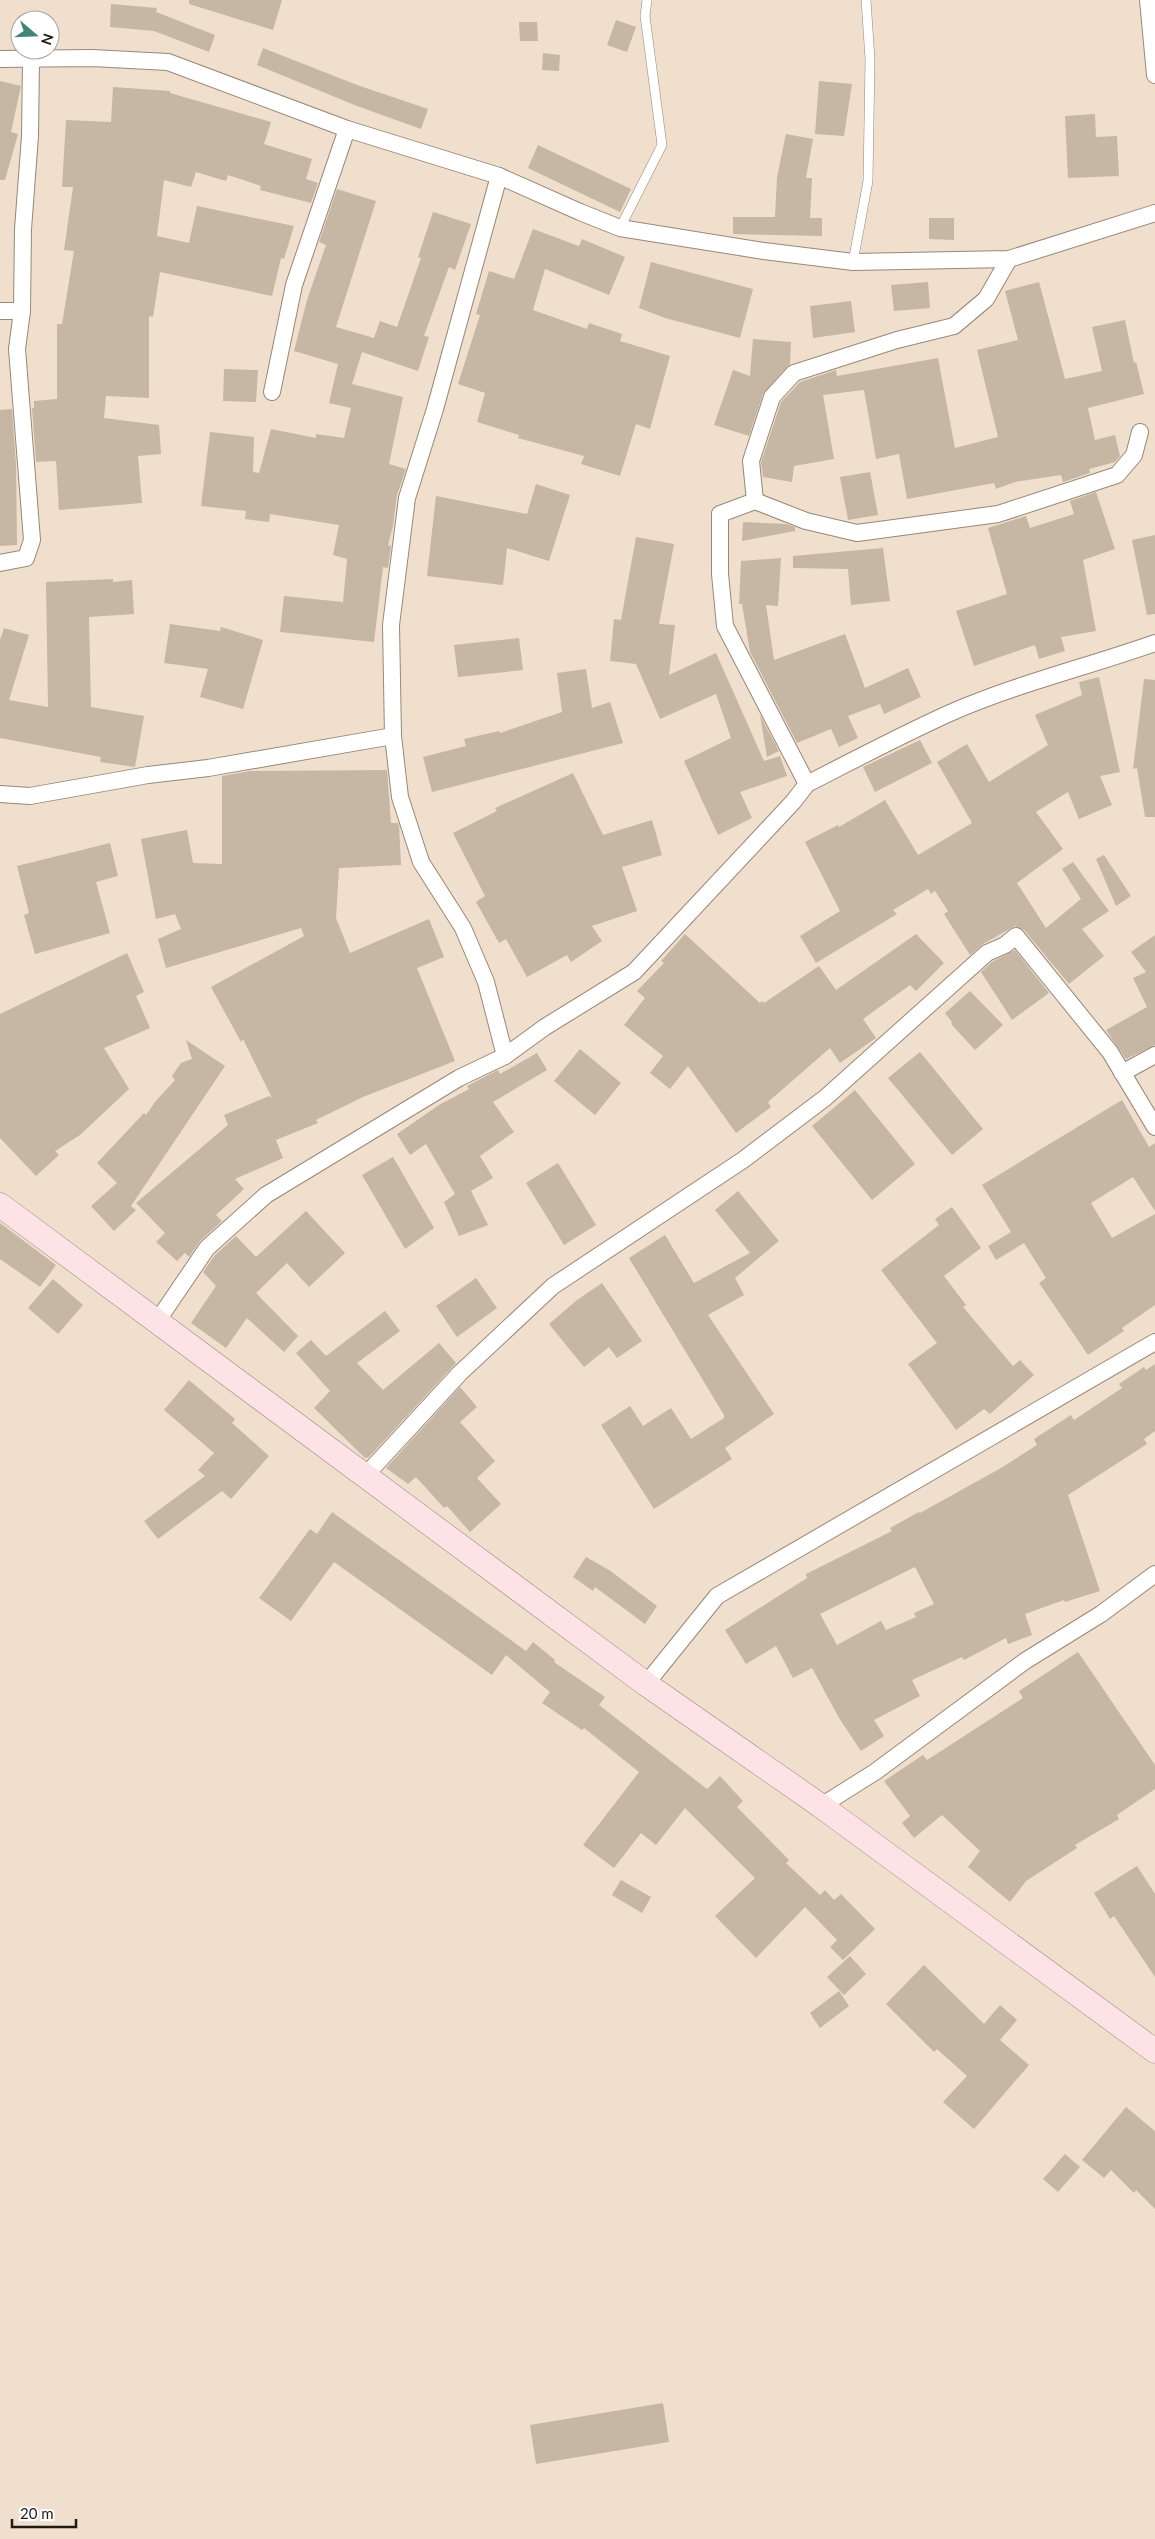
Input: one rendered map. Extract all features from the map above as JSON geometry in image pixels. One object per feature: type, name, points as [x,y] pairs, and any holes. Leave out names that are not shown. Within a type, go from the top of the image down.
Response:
[{"type":"street","points":[[1148,0],[1155,75]]},
{"type":"street","points":[[60,59],[92,58],[168,62],[347,129],[499,176],[620,228],[853,262],[1009,259],[1155,213]]},
{"type":"street","points":[[0,563],[26,558],[32,540],[17,350],[22,311],[23,229],[30,136],[31,60]]},
{"type":"street","points":[[272,392],[294,285],[347,129]]},
{"type":"street","points":[[499,176],[436,409],[407,498],[391,625],[393,736],[400,797],[421,862],[463,928],[486,982],[505,1056]]},
{"type":"street","points":[[755,501],[751,461],[772,397],[794,373],[897,340],[954,326],[986,299],[1009,259]]},
{"type":"street","points":[[0,311],[22,311]]},
{"type":"street","points":[[807,784],[726,626],[720,574],[720,514],[755,501],[806,521],[857,533],[998,514],[1117,475],[1134,455],[1140,432]]},
{"type":"street","points":[[156,1323],[207,1248],[266,1195],[459,1078],[505,1056],[545,1027],[634,972],[793,802],[807,784],[951,713],[1048,677],[1100,663],[1155,643]]},
{"type":"street","points":[[0,794],[30,796],[393,736]]},
{"type":"street","points":[[364,1477],[460,1373],[552,1286],[758,1149],[825,1098],[871,1059],[932,1001],[987,953],[1005,945],[1016,936],[1110,1052],[1155,1127]]},
{"type":"street","points":[[1122,1073],[1155,1055]]},
{"type":"street","points":[[0,1205],[156,1323],[646,1684],[822,1806],[1155,2052]]},
{"type":"street","points":[[646,1684],[717,1596],[1155,1342]]},
{"type":"street","points":[[822,1806],[875,1772],[1025,1661],[1101,1614],[1155,1574]]},
{"type":"lane","points":[[620,228],[662,145],[645,16],[648,0]]},
{"type":"lane","points":[[853,262],[868,181],[870,59],[866,0]]},
{"type":"building","points":[[189,0],[282,0],[273,30],[189,4]]},
{"type":"building","points":[[111,4],[157,8],[156,12],[215,35],[209,52],[154,31],[110,27]]},
{"type":"building","points":[[616,20],[636,27],[627,52],[607,45]]},
{"type":"building","points":[[519,22],[537,22],[538,41],[520,41]]},
{"type":"building","points":[[263,48],[357,85],[428,109],[421,129],[357,106],[257,65]]},
{"type":"building","points":[[543,53],[560,55],[559,71],[542,70]]},
{"type":"building","points":[[0,81],[21,86],[11,132],[18,134],[5,180],[0,180]]},
{"type":"building","points":[[819,81],[852,84],[844,136],[815,134]]},
{"type":"building","points":[[113,87],[170,91],[170,93],[271,122],[264,144],[312,159],[306,179],[318,183],[311,203],[260,190],[261,186],[228,175],[226,181],[196,172],[191,187],[164,180],[157,236],[189,243],[197,206],[294,226],[284,259],[281,258],[272,296],[160,272],[153,317],[149,316],[149,398],[106,396],[104,418],[159,425],[161,454],[138,456],[142,503],[59,510],[56,461],[36,462],[32,408],[34,408],[34,401],[57,399],[57,324],[62,324],[74,251],[64,250],[73,187],[62,187],[66,120],[111,122]]},
{"type":"building","points":[[1095,114],[1096,137],[1117,136],[1119,176],[1068,178],[1065,116]]},
{"type":"building","points":[[786,134],[813,139],[806,178],[812,178],[810,218],[822,218],[822,236],[733,234],[733,217],[775,217],[777,177]]},
{"type":"building","points":[[538,145],[631,189],[620,212],[528,168]]},
{"type":"building","points":[[337,189],[376,201],[336,327],[374,338],[380,321],[397,327],[421,258],[418,257],[433,212],[471,224],[455,270],[449,267],[424,336],[429,337],[418,371],[362,352],[352,384],[403,397],[389,464],[406,469],[397,495],[393,526],[388,545],[391,546],[388,568],[383,567],[374,642],[280,632],[284,596],[343,602],[347,559],[333,555],[339,525],[270,514],[269,522],[245,519],[246,511],[201,506],[210,432],[254,437],[253,472],[259,473],[271,429],[316,438],[316,434],[344,438],[351,408],[329,403],[338,364],[294,351],[307,300],[326,245],[319,242]]},
{"type":"building","points":[[929,218],[954,218],[954,240],[929,239]]},
{"type":"building","points":[[533,229],[579,246],[582,239],[625,257],[609,295],[545,269],[533,310],[587,329],[589,323],[622,334],[620,341],[670,356],[650,429],[636,424],[620,476],[581,464],[584,456],[518,438],[519,435],[477,422],[485,393],[458,384],[480,315],[476,314],[489,271],[514,279]]},
{"type":"building","points":[[651,262],[753,289],[740,338],[665,318],[639,308]]},
{"type":"building","points":[[928,282],[930,308],[894,311],[891,285]]},
{"type":"building","points":[[1039,282],[1065,379],[1102,371],[1092,327],[1125,320],[1134,363],[1136,362],[1144,394],[1088,408],[1095,440],[1115,435],[1120,456],[1115,462],[1089,469],[1090,473],[1063,482],[1061,475],[1015,482],[996,489],[994,483],[907,499],[899,454],[876,459],[864,390],[823,395],[834,459],[794,466],[792,482],[763,477],[761,462],[781,402],[800,382],[836,370],[837,376],[938,358],[955,448],[998,437],[977,350],[1018,340],[1005,291]]},
{"type":"building","points":[[851,301],[855,332],[813,338],[810,306]]},
{"type":"building","points":[[753,339],[791,342],[790,364],[763,394],[749,436],[714,425],[733,370],[750,376]]},
{"type":"building","points":[[224,369],[258,370],[256,402],[223,401]]},
{"type":"building","points":[[12,409],[16,464],[17,545],[0,546],[0,410]]},
{"type":"building","points":[[870,472],[878,515],[848,520],[840,477]]},
{"type":"building","points":[[536,484],[570,495],[549,561],[507,548],[503,585],[427,576],[436,496],[527,514]]},
{"type":"building","points":[[1096,492],[1115,549],[1083,560],[1096,631],[1061,637],[1065,651],[1039,659],[1035,645],[974,666],[956,611],[1007,594],[988,528],[1026,516],[1030,528],[1074,514],[1070,501]]},
{"type":"building","points":[[743,522],[786,524],[795,527],[795,531],[742,541]]},
{"type":"building","points":[[1155,535],[1155,614],[1147,615],[1132,540]]},
{"type":"building","points":[[636,537],[674,544],[659,624],[675,625],[669,675],[716,653],[764,761],[780,756],[787,776],[740,792],[752,818],[718,835],[684,761],[731,738],[716,694],[660,719],[636,664],[610,661],[614,619],[621,620]]},
{"type":"building","points":[[883,548],[890,601],[851,605],[848,569],[793,568],[793,556]]},
{"type":"building","points":[[781,558],[778,606],[766,605],[774,660],[845,634],[865,688],[908,668],[921,697],[884,714],[880,704],[848,716],[858,738],[839,747],[831,729],[797,743],[750,652],[742,604],[739,604],[741,561]]},
{"type":"building","points":[[113,579],[113,582],[132,580],[134,614],[89,617],[91,707],[144,716],[135,767],[100,762],[101,757],[0,738],[0,640],[4,628],[29,635],[9,700],[48,707],[46,582]]},
{"type":"building","points":[[170,624],[220,631],[221,627],[263,640],[243,709],[200,697],[208,669],[164,663]]},
{"type":"building","points":[[519,638],[523,670],[458,677],[454,645]]},
{"type":"building","points":[[586,669],[592,708],[610,702],[623,743],[432,792],[423,757],[466,746],[464,739],[499,731],[500,733],[562,712],[557,673]]},
{"type":"building","points":[[1099,677],[1120,772],[1100,776],[1112,805],[1079,819],[1068,792],[1036,812],[1063,849],[1017,883],[1046,928],[1081,899],[1062,869],[1073,862],[1109,911],[1082,929],[1104,956],[1069,984],[1024,930],[1015,926],[983,944],[970,955],[944,914],[948,911],[935,891],[931,894],[928,889],[893,910],[897,914],[816,963],[800,936],[840,911],[805,842],[838,825],[839,827],[885,800],[918,855],[972,823],[937,762],[967,744],[989,782],[1048,745],[1035,715],[1082,695],[1079,682]]},
{"type":"building","points":[[1144,679],[1155,680],[1155,817],[1145,817],[1137,768],[1133,769]]},
{"type":"building","points":[[760,715],[779,751],[767,757]]},
{"type":"building","points":[[920,740],[932,763],[875,792],[863,767]]},
{"type":"building","points":[[387,770],[391,823],[398,823],[399,826],[401,865],[339,868],[336,918],[350,953],[429,919],[444,957],[417,968],[455,1061],[363,1097],[316,1120],[318,1123],[276,1140],[283,1158],[235,1179],[244,1189],[216,1215],[222,1221],[200,1241],[189,1257],[185,1253],[177,1261],[156,1242],[165,1233],[136,1203],[228,1125],[224,1115],[269,1096],[272,1098],[243,1039],[241,1042],[211,987],[304,936],[301,928],[166,968],[158,939],[181,929],[175,914],[156,919],[141,839],[187,830],[193,863],[222,864],[222,776],[250,771]]},
{"type":"building","points":[[573,773],[603,835],[652,820],[662,855],[622,867],[637,911],[592,926],[602,941],[571,962],[567,955],[527,977],[506,939],[499,943],[476,902],[485,896],[453,833],[497,811],[495,808]]},
{"type":"building","points":[[110,843],[118,876],[96,882],[110,933],[35,954],[24,915],[29,913],[17,866]]},
{"type":"building","points":[[1104,855],[1131,896],[1116,906],[1096,859]]},
{"type":"building","points":[[685,934],[760,1003],[762,1001],[764,1003],[819,966],[836,990],[916,934],[944,963],[916,991],[910,985],[863,1019],[876,1038],[840,1063],[830,1048],[768,1102],[771,1107],[736,1133],[688,1066],[670,1089],[650,1073],[663,1056],[624,1025],[645,998],[637,991],[664,963],[661,961]]},
{"type":"building","points":[[1155,935],[1155,1045],[1126,1059],[1106,1030],[1147,1007],[1133,978],[1146,972],[1131,952]]},
{"type":"building","points":[[1015,950],[1049,993],[1012,1020],[981,972],[992,962]]},
{"type":"building","points":[[127,953],[144,992],[136,996],[150,1028],[104,1048],[129,1089],[80,1135],[55,1151],[59,1155],[36,1176],[0,1138],[0,1014]]},
{"type":"building","points":[[970,991],[1003,1025],[975,1050],[951,1024],[952,1022],[945,1013]]},
{"type":"building","points":[[186,1040],[225,1066],[131,1206],[136,1210],[114,1231],[91,1206],[117,1183],[97,1163],[144,1113],[146,1115],[175,1080],[172,1076],[181,1063],[192,1059]]},
{"type":"building","points":[[580,1049],[621,1083],[595,1115],[554,1081]]},
{"type":"building","points":[[920,1052],[983,1129],[952,1155],[888,1078]]},
{"type":"building","points":[[537,1053],[547,1070],[493,1102],[514,1132],[480,1156],[493,1178],[471,1191],[488,1225],[459,1236],[444,1202],[455,1194],[426,1144],[410,1155],[397,1134],[439,1105],[469,1089],[467,1086],[498,1070],[500,1074]]},
{"type":"building","points":[[855,1090],[915,1164],[872,1200],[812,1126]]},
{"type":"building","points":[[1122,1100],[1149,1147],[1155,1143],[1155,1211],[1133,1177],[1091,1203],[1112,1238],[1155,1214],[1155,1305],[1122,1328],[1124,1331],[1088,1355],[1039,1283],[1046,1278],[1024,1243],[996,1260],[988,1246],[1011,1232],[982,1185]]},
{"type":"building","points":[[393,1157],[434,1228],[405,1249],[362,1175]]},
{"type":"building","points":[[558,1163],[596,1225],[564,1245],[526,1183]]},
{"type":"building","points":[[738,1191],[779,1241],[735,1278],[744,1295],[708,1315],[774,1414],[725,1448],[732,1459],[654,1509],[601,1425],[630,1406],[643,1426],[671,1408],[691,1439],[724,1418],[724,1415],[629,1258],[665,1235],[694,1283],[750,1253],[715,1210]]},
{"type":"building","points":[[952,1207],[981,1248],[944,1276],[966,1305],[963,1307],[1013,1366],[1020,1360],[1034,1375],[990,1414],[984,1409],[956,1430],[908,1364],[937,1343],[881,1270],[939,1225],[935,1219]]},
{"type":"building","points":[[306,1211],[345,1253],[309,1287],[287,1263],[256,1293],[298,1336],[284,1352],[247,1318],[226,1348],[191,1323],[216,1286],[203,1272],[215,1255],[236,1236],[256,1257]]},
{"type":"building","points":[[0,1223],[56,1265],[40,1287],[0,1259]]},
{"type":"building","points":[[476,1278],[497,1308],[457,1337],[436,1306]]},
{"type":"building","points":[[53,1279],[83,1305],[58,1334],[28,1308]]},
{"type":"building","points":[[602,1283],[642,1341],[617,1358],[609,1347],[584,1367],[549,1324],[577,1300]]},
{"type":"building","points":[[385,1311],[400,1331],[357,1363],[383,1390],[439,1343],[456,1363],[369,1457],[365,1458],[314,1408],[330,1391],[296,1353],[311,1340],[326,1356]]},
{"type":"building","points":[[1155,1364],[1155,1431],[1144,1439],[1147,1444],[1068,1495],[1100,1591],[1065,1602],[1064,1600],[1025,1614],[1032,1635],[1008,1644],[1006,1638],[964,1660],[962,1657],[912,1680],[920,1696],[874,1720],[884,1736],[861,1751],[839,1718],[812,1668],[793,1678],[776,1646],[746,1664],[725,1630],[807,1578],[806,1574],[892,1531],[890,1528],[1001,1468],[1037,1445],[1034,1439],[1071,1415],[1074,1420],[1122,1388],[1119,1384],[1144,1367],[1146,1370]],"holes":[[[915,1567],[934,1604],[914,1613],[916,1617],[886,1630],[881,1621],[837,1645],[820,1614]]]},
{"type":"building","points":[[189,1380],[235,1419],[232,1423],[269,1456],[231,1499],[222,1491],[158,1539],[144,1521],[205,1476],[198,1470],[214,1453],[164,1410]]},
{"type":"building","points":[[460,1387],[477,1407],[460,1422],[495,1461],[477,1478],[501,1504],[470,1532],[447,1506],[444,1508],[416,1477],[408,1484],[386,1468]]},
{"type":"building","points":[[332,1512],[526,1651],[533,1642],[555,1660],[554,1662],[605,1697],[599,1705],[707,1789],[720,1776],[743,1801],[737,1807],[789,1860],[786,1863],[820,1895],[825,1890],[834,1900],[841,1894],[875,1929],[843,1960],[830,1947],[837,1940],[805,1907],[756,1958],[715,1916],[755,1878],[685,1808],[656,1845],[641,1833],[614,1868],[583,1845],[639,1772],[584,1728],[582,1730],[542,1703],[550,1692],[506,1655],[492,1675],[334,1562],[291,1621],[259,1598],[310,1529],[317,1534]]},
{"type":"building","points":[[586,1557],[609,1570],[657,1606],[645,1624],[595,1587],[593,1591],[573,1577]]},
{"type":"building","points":[[1078,1652],[1155,1765],[1155,1789],[1117,1815],[1119,1819],[1075,1845],[1077,1848],[1026,1881],[1010,1902],[968,1867],[980,1851],[942,1815],[914,1838],[902,1823],[910,1816],[884,1781],[923,1755],[927,1760],[1023,1698],[1019,1691]]},
{"type":"building","points":[[1137,1866],[1155,1894],[1155,1977],[1114,1916],[1110,1919],[1094,1893]]},
{"type":"building","points":[[621,1880],[651,1897],[642,1913],[612,1895]]},
{"type":"building","points":[[850,1956],[866,1974],[844,1995],[827,1977]]},
{"type":"building","points":[[924,1965],[984,2024],[1000,2005],[1017,2020],[1000,2040],[1029,2065],[974,2129],[943,2102],[967,2076],[937,2049],[934,2052],[886,2004]]},
{"type":"building","points":[[839,1991],[849,2006],[820,2028],[810,2013]]},
{"type":"building","points":[[1126,2107],[1155,2131],[1155,2209],[1136,2190],[1134,2193],[1111,2170],[1104,2178],[1082,2160]]},
{"type":"building","points":[[1065,2154],[1080,2167],[1058,2192],[1043,2179]]},
{"type":"building","points":[[663,2403],[669,2442],[536,2464],[530,2425]]}]
